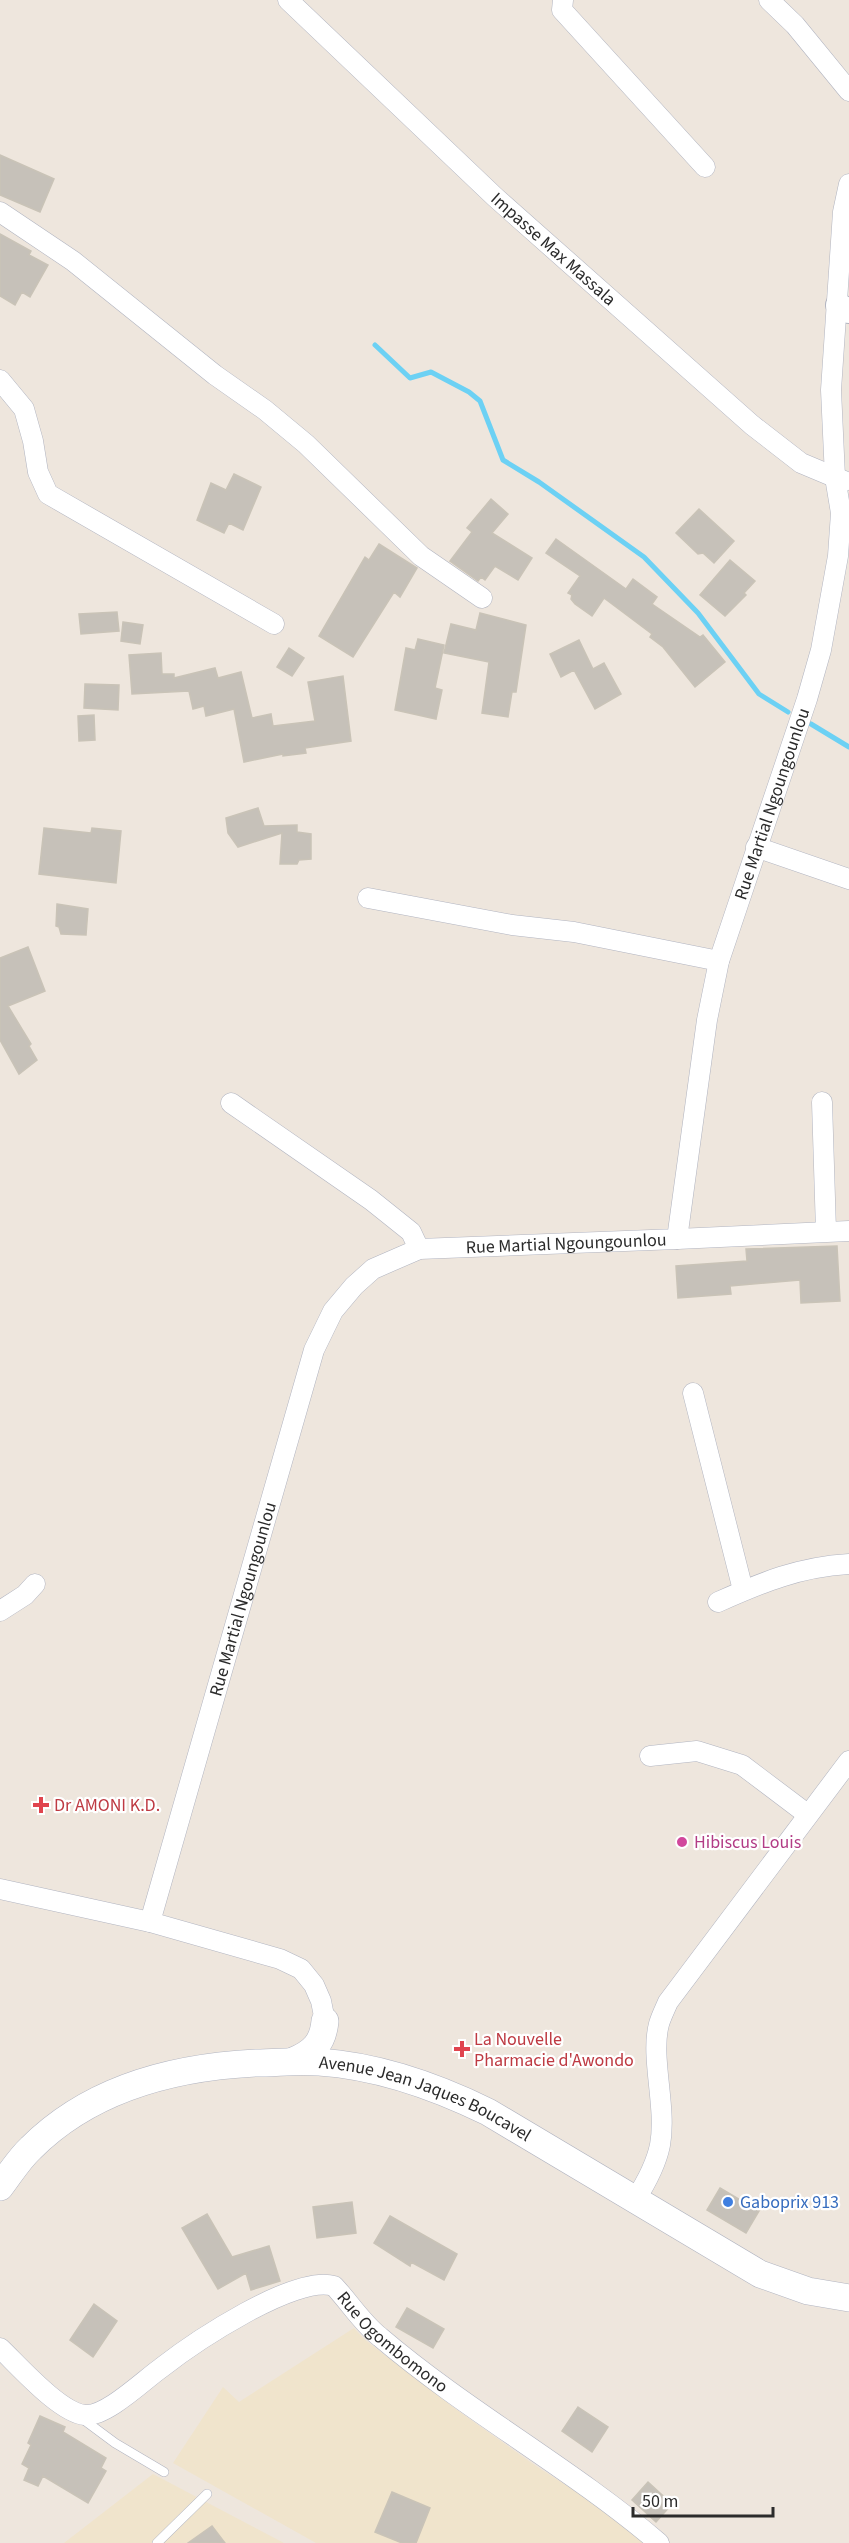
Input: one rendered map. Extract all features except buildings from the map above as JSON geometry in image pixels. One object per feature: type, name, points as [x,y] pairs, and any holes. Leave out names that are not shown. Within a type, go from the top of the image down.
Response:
[{"type":"main road","points":[[293,2061],[306,2056],[318,2045],[324,2033],[325,2021]]},
{"type":"main road","points":[[325,2021],[335,2049],[350,2065]]},
{"type":"main road","name":"Avenue Jean Jaques Boucavel","points":[[0,2187],[30,2148],[49,2131],[112,2092],[139,2082],[193,2069],[293,2061],[350,2065],[402,2077],[458,2097],[488,2112],[760,2274],[808,2291],[849,2298]]},
{"type":"street","name":"Impasse Max Massala","points":[[288,0],[495,197],[752,425],[801,463],[842,480]]},
{"type":"street","points":[[563,0],[562,10],[705,167]]},
{"type":"street","points":[[769,0],[795,25],[849,91]]},
{"type":"street","name":"Rue Martial Ngoungounlou","points":[[150,1922],[314,1350],[333,1311],[354,1286],[373,1269],[419,1249],[677,1239],[706,1031],[719,961],[807,699],[823,639],[838,556],[842,480],[831,390],[843,308],[843,212],[849,184]]},
{"type":"street","points":[[0,212],[73,261],[215,375],[265,410],[306,444],[421,556],[482,598]]},
{"type":"street","points":[[0,380],[24,410],[33,441],[38,472],[48,494],[274,624]]},
{"type":"street","points":[[756,847],[849,879]]},
{"type":"street","points":[[368,898],[512,925],[574,932],[719,961]]},
{"type":"street","points":[[822,1102],[826,1232]]},
{"type":"street","points":[[231,1103],[371,1200],[411,1232],[419,1249]]},
{"type":"street","points":[[677,1239],[849,1231]]},
{"type":"street","points":[[693,1393],[743,1590]]},
{"type":"street","points":[[718,1602],[743,1590],[800,1570],[849,1564]]},
{"type":"street","points":[[0,1611],[25,1595],[35,1584]]},
{"type":"street","points":[[650,1756],[697,1751],[742,1765],[807,1814]]},
{"type":"street","points":[[635,2200],[650,2175],[660,2145],[662,2122],[658,2053],[659,2025],[668,2002],[849,1761]]},
{"type":"street","points":[[0,1889],[150,1922],[280,1959],[302,1969],[314,1985],[321,2001],[325,2021]]},
{"type":"street","name":"Rue Ogombomono","points":[[74,2411],[84,2415],[100,2412],[191,2346],[236,2319],[287,2294],[324,2283],[334,2286],[379,2337],[563,2469],[659,2543]]},
{"type":"street","points":[[0,2348],[47,2392],[74,2411]]},
{"type":"lane","points":[[74,2411],[109,2439],[164,2472]]},
{"type":"lane","points":[[157,2543],[207,2494]]},
{"type":"shaded area","points":[[354,2328],[364,2339],[457,2410],[536,2466],[594,2503],[644,2543],[316,2543],[173,2463],[223,2387],[239,2402]]},
{"type":"shaded area","points":[[153,2474],[284,2543],[64,2543]]},
{"type":"waterway","points":[[375,345],[410,378],[431,372],[469,392],[480,401],[503,460],[539,482],[644,557],[698,613],[759,694],[788,712]]},
{"type":"waterway","points":[[811,724],[849,747]]},
{"type":"place","name":"Dr AMONI K.D.","points":[[41,1805]]},
{"type":"place","name":"Hibiscus Louis","points":[[682,1842]]},
{"type":"place","name":"La Nouvelle Pharmacie d'Awondo","points":[[462,2049]]},
{"type":"place","name":"Gaboprix 913","points":[[728,2202]]}]
